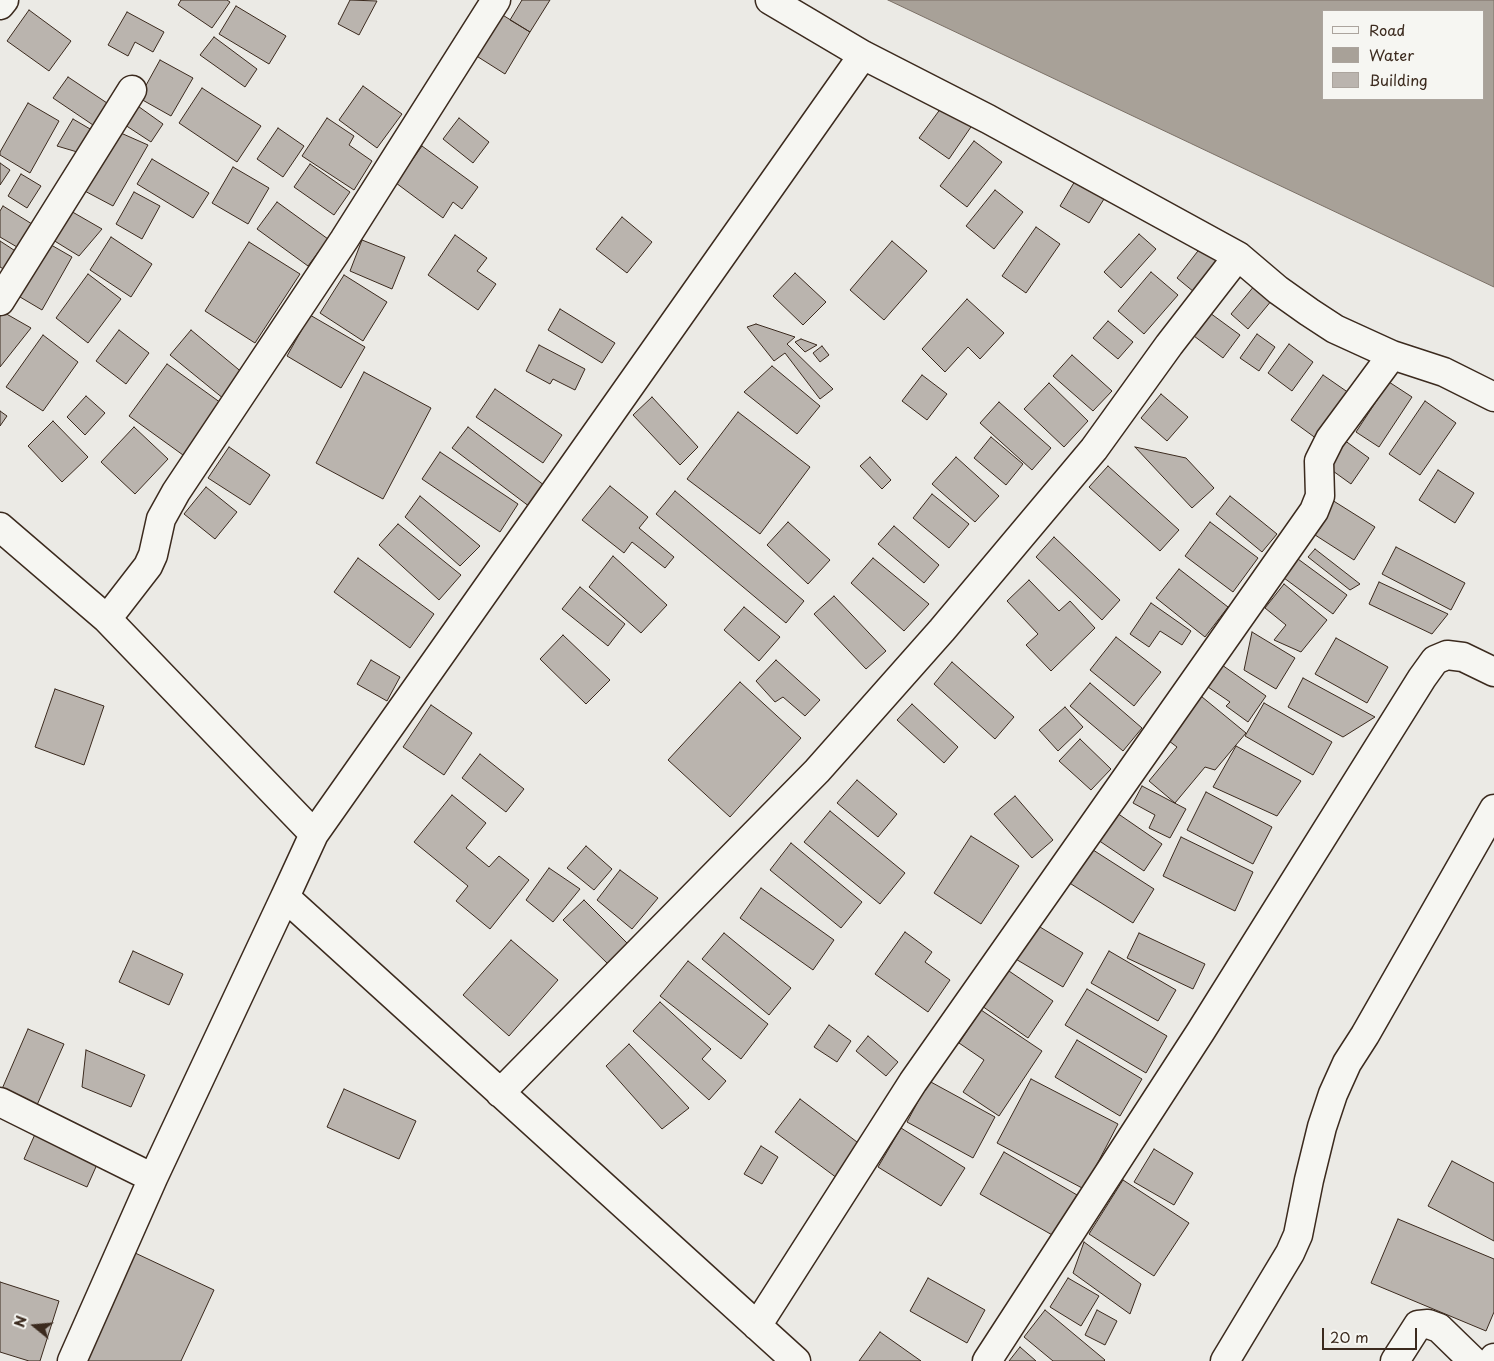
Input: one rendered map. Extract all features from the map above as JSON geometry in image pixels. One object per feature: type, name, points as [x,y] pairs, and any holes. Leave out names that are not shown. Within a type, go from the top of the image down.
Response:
[{"type":"street","points":[[0,6],[4,0]]},
{"type":"street","points":[[107,619],[148,566],[153,555],[161,518],[176,492],[350,232],[496,0]]},
{"type":"street","points":[[770,0],[863,54],[988,119],[1238,256],[1278,290],[1335,329],[1392,355],[1444,372],[1494,397]]},
{"type":"street","points":[[72,1361],[153,1178],[314,834],[863,54]]},
{"type":"street","points":[[0,301],[132,90]]},
{"type":"street","points":[[500,1093],[817,771],[942,630],[1094,449],[1169,345],[1238,256]]},
{"type":"street","points":[[757,1326],[913,1082],[1314,512],[1320,496],[1319,461],[1330,439],[1392,355]]},
{"type":"street","points":[[0,527],[107,619],[314,834]]},
{"type":"street","points":[[987,1361],[1206,1022],[1427,672],[1436,660],[1447,655],[1463,657],[1494,672]]},
{"type":"street","points":[[1226,1361],[1290,1253],[1298,1235],[1322,1127],[1333,1094],[1347,1063],[1494,808]]},
{"type":"street","points":[[285,897],[796,1361]]},
{"type":"street","points":[[0,1102],[153,1178]]},
{"type":"street","points":[[1396,1361],[1418,1325],[1428,1324],[1439,1328],[1473,1361]]},
{"type":"water","points":[[888,0],[1494,0],[1494,287]]},
{"type":"building","points":[[181,0],[227,0],[230,2],[212,28],[178,5]]},
{"type":"building","points":[[350,0],[377,1],[359,35],[338,24]]},
{"type":"building","points":[[522,0],[550,0],[530,32],[510,20]]},
{"type":"building","points":[[236,6],[286,36],[269,64],[219,34]]},
{"type":"building","points":[[29,10],[71,41],[49,71],[7,41]]},
{"type":"building","points":[[127,12],[164,32],[153,52],[135,42],[128,56],[108,45]]},
{"type":"building","points":[[501,14],[530,32],[505,74],[475,55]]},
{"type":"building","points":[[214,37],[257,69],[245,87],[200,55]]},
{"type":"building","points":[[160,60],[193,78],[171,116],[139,98]]},
{"type":"building","points":[[68,77],[107,103],[93,125],[53,98]]},
{"type":"building","points":[[363,86],[402,114],[377,148],[339,120]]},
{"type":"building","points":[[202,88],[261,126],[237,162],[179,123]]},
{"type":"building","points":[[28,103],[59,121],[30,173],[0,155]]},
{"type":"building","points":[[135,104],[163,124],[151,142],[122,123]]},
{"type":"building","points":[[944,104],[973,124],[949,159],[919,138]]},
{"type":"building","points":[[327,118],[354,136],[349,145],[372,161],[354,190],[302,156]]},
{"type":"building","points":[[459,118],[489,142],[473,163],[443,139]]},
{"type":"building","points":[[73,119],[97,133],[84,154],[57,146]]},
{"type":"building","points":[[278,128],[304,146],[283,177],[257,159]]},
{"type":"building","points":[[114,130],[148,145],[113,206],[81,189]]},
{"type":"building","points":[[974,141],[1002,162],[967,207],[940,186]]},
{"type":"building","points":[[422,146],[478,187],[462,209],[453,202],[443,218],[396,183]]},
{"type":"building","points":[[152,159],[209,193],[193,218],[137,184]]},
{"type":"building","points":[[0,163],[10,170],[0,185]]},
{"type":"building","points":[[310,164],[350,192],[334,215],[294,187]]},
{"type":"building","points":[[233,167],[269,188],[248,224],[212,203]]},
{"type":"building","points":[[21,174],[41,186],[27,208],[8,196]]},
{"type":"building","points":[[1075,181],[1104,199],[1089,223],[1060,206]]},
{"type":"building","points":[[995,190],[1023,212],[994,249],[966,226]]},
{"type":"building","points":[[134,192],[160,206],[142,239],[116,224]]},
{"type":"building","points":[[277,202],[328,239],[308,266],[257,229]]},
{"type":"building","points":[[3,206],[32,224],[17,247],[0,237],[0,211]]},
{"type":"building","points":[[69,210],[102,229],[79,256],[53,240]]},
{"type":"building","points":[[622,217],[652,242],[627,273],[596,249]]},
{"type":"building","points":[[1036,227],[1060,244],[1026,293],[1002,276]]},
{"type":"building","points":[[1139,234],[1156,249],[1121,288],[1104,272]]},
{"type":"building","points":[[455,235],[487,258],[477,271],[496,284],[478,310],[428,275]]},
{"type":"building","points":[[111,237],[152,264],[131,297],[90,270]]},
{"type":"building","points":[[362,240],[405,257],[392,289],[350,271]]},
{"type":"building","points":[[0,241],[20,254],[9,272],[0,267]]},
{"type":"building","points":[[892,241],[927,271],[884,320],[850,290]]},
{"type":"building","points":[[46,242],[72,257],[42,310],[15,294]]},
{"type":"building","points":[[249,242],[300,274],[255,343],[205,311]]},
{"type":"building","points":[[1201,247],[1219,261],[1194,292],[1177,278]]},
{"type":"building","points":[[1151,272],[1178,295],[1144,334],[1118,311]]},
{"type":"building","points":[[795,273],[826,302],[803,325],[773,296]]},
{"type":"building","points":[[88,274],[121,299],[88,343],[56,318]]},
{"type":"building","points":[[344,275],[387,302],[363,341],[320,313]]},
{"type":"building","points":[[1255,285],[1272,300],[1248,329],[1231,314]]},
{"type":"building","points":[[967,299],[1004,333],[980,359],[968,347],[945,372],[922,349]]},
{"type":"building","points":[[560,309],[615,343],[602,363],[548,330]]},
{"type":"building","points":[[3,312],[31,328],[0,367],[0,316]]},
{"type":"building","points":[[1210,313],[1240,335],[1223,358],[1194,336]]},
{"type":"building","points":[[310,315],[365,347],[341,388],[287,356]]},
{"type":"building","points":[[1108,321],[1133,342],[1118,359],[1093,338]]},
{"type":"building","points":[[756,324],[795,337],[787,344],[833,389],[820,399],[785,353],[774,361],[747,327]]},
{"type":"building","points":[[119,330],[149,353],[126,384],[96,361]]},
{"type":"building","points":[[191,330],[244,374],[224,399],[170,355]]},
{"type":"building","points":[[1257,334],[1275,347],[1259,371],[1240,358]]},
{"type":"building","points":[[43,335],[78,362],[43,411],[6,387]]},
{"type":"building","points":[[801,339],[817,345],[805,352],[795,342]]},
{"type":"building","points":[[1289,344],[1313,362],[1292,391],[1268,373]]},
{"type":"building","points":[[539,345],[585,369],[575,390],[553,379],[550,384],[526,371]]},
{"type":"building","points":[[822,346],[829,355],[820,362],[813,353]]},
{"type":"building","points":[[1072,355],[1112,391],[1093,411],[1053,376]]},
{"type":"building","points":[[167,364],[221,403],[183,455],[129,416]]},
{"type":"building","points":[[772,366],[820,406],[797,434],[744,392]]},
{"type":"building","points":[[364,372],[431,408],[383,499],[316,463]]},
{"type":"building","points":[[922,375],[947,394],[927,420],[902,401]]},
{"type":"building","points":[[1323,375],[1349,393],[1317,439],[1291,420]]},
{"type":"building","points":[[1389,382],[1412,397],[1379,447],[1356,432]]},
{"type":"building","points":[[1049,383],[1088,421],[1064,447],[1024,409]]},
{"type":"building","points":[[495,389],[562,435],[543,463],[476,417]]},
{"type":"building","points":[[1161,394],[1188,417],[1167,441],[1141,418]]},
{"type":"building","points":[[86,396],[105,413],[85,435],[67,417]]},
{"type":"building","points":[[652,397],[698,447],[680,465],[633,415]]},
{"type":"building","points":[[1425,401],[1456,423],[1420,475],[1389,454]]},
{"type":"building","points":[[999,402],[1051,448],[1032,470],[980,423]]},
{"type":"building","points":[[0,411],[7,416],[0,426]]},
{"type":"building","points":[[738,412],[810,467],[760,534],[687,479]]},
{"type":"building","points":[[53,421],[88,457],[62,482],[28,446]]},
{"type":"building","points":[[134,427],[168,459],[135,494],[101,462]]},
{"type":"building","points":[[468,427],[553,492],[538,513],[452,448]]},
{"type":"building","points":[[991,437],[1023,464],[1006,485],[974,458]]},
{"type":"building","points":[[1344,440],[1369,458],[1351,484],[1326,466]]},
{"type":"building","points":[[229,447],[270,475],[250,505],[208,478]]},
{"type":"building","points":[[1135,447],[1186,458],[1214,488],[1192,508]]},
{"type":"building","points":[[440,452],[518,504],[500,532],[422,479]]},
{"type":"building","points":[[870,457],[891,480],[882,489],[860,466]]},
{"type":"building","points":[[956,457],[999,496],[975,522],[932,484]]},
{"type":"building","points":[[1108,466],[1179,530],[1160,551],[1089,487]]},
{"type":"building","points":[[1438,470],[1474,493],[1455,523],[1419,500]]},
{"type":"building","points":[[610,486],[648,517],[639,528],[674,557],[665,568],[632,542],[624,553],[582,520]]},
{"type":"building","points":[[206,487],[237,512],[215,539],[184,514]]},
{"type":"building","points":[[675,491],[804,601],[786,623],[656,514]]},
{"type":"building","points":[[932,494],[969,524],[949,548],[913,518]]},
{"type":"building","points":[[420,496],[480,546],[460,566],[405,517]]},
{"type":"building","points":[[1230,496],[1277,534],[1262,552],[1216,514]]},
{"type":"building","points":[[1332,500],[1375,527],[1354,560],[1312,533]]},
{"type":"building","points":[[788,522],[830,560],[808,584],[767,545]]},
{"type":"building","points":[[1210,522],[1258,558],[1233,592],[1185,556]]},
{"type":"building","points":[[398,524],[461,575],[439,600],[379,545]]},
{"type":"building","points":[[894,526],[939,565],[924,583],[878,544]]},
{"type":"building","points":[[1054,537],[1120,600],[1102,620],[1036,557]]},
{"type":"building","points":[[1396,547],[1465,583],[1451,610],[1382,574]]},
{"type":"building","points":[[1315,549],[1360,584],[1350,590],[1308,557]]},
{"type":"building","points":[[613,556],[667,605],[641,633],[589,587]]},
{"type":"building","points":[[358,558],[434,614],[410,648],[334,592]]},
{"type":"building","points":[[873,558],[929,604],[904,631],[851,583]]},
{"type":"building","points":[[1298,559],[1347,595],[1333,614],[1284,578]]},
{"type":"building","points":[[1179,569],[1228,607],[1205,637],[1156,598]]},
{"type":"building","points":[[1029,580],[1059,611],[1070,601],[1095,628],[1051,671],[1026,645],[1038,634],[1007,601]]},
{"type":"building","points":[[1379,582],[1448,614],[1432,634],[1369,604]]},
{"type":"building","points":[[1284,584],[1327,620],[1301,652],[1274,640],[1286,625],[1265,608]]},
{"type":"building","points":[[580,587],[625,624],[608,646],[562,609]]},
{"type":"building","points":[[834,596],[886,651],[866,669],[814,614]]},
{"type":"building","points":[[1151,603],[1191,631],[1182,645],[1160,631],[1149,647],[1130,634]]},
{"type":"building","points":[[744,607],[780,637],[759,661],[724,630]]},
{"type":"building","points":[[1252,632],[1295,658],[1276,689],[1244,670]]},
{"type":"building","points":[[563,635],[610,680],[586,704],[540,659]]},
{"type":"building","points":[[1116,637],[1161,672],[1134,706],[1090,670]]},
{"type":"building","points":[[1336,638],[1388,667],[1367,703],[1315,674]]},
{"type":"building","points":[[371,660],[400,677],[387,701],[357,684]]},
{"type":"building","points":[[776,660],[820,700],[805,716],[783,697],[775,702],[756,681]]},
{"type":"building","points":[[952,662],[1014,717],[995,739],[934,684]]},
{"type":"building","points":[[1222,665],[1266,696],[1248,722],[1226,706],[1230,702],[1208,687]]},
{"type":"building","points":[[1303,678],[1375,717],[1343,737],[1288,707]]},
{"type":"building","points":[[740,682],[801,738],[730,817],[668,760]]},
{"type":"building","points":[[1090,683],[1142,728],[1123,751],[1070,706]]},
{"type":"building","points":[[55,689],[104,706],[84,765],[35,747]]},
{"type":"building","points":[[1196,692],[1246,733],[1215,770],[1205,767],[1175,803],[1149,781],[1177,747],[1161,735]]},
{"type":"building","points":[[1264,703],[1332,742],[1313,775],[1245,736]]},
{"type":"building","points":[[912,704],[958,747],[944,763],[897,720]]},
{"type":"building","points":[[431,705],[472,733],[444,775],[403,747]]},
{"type":"building","points":[[1065,707],[1083,727],[1058,751],[1039,730]]},
{"type":"building","points":[[1080,739],[1111,769],[1091,790],[1059,761]]},
{"type":"building","points":[[1236,746],[1301,781],[1277,816],[1213,787]]},
{"type":"building","points":[[480,754],[524,789],[506,812],[462,778]]},
{"type":"building","points":[[857,780],[897,814],[878,837],[837,803]]},
{"type":"building","points":[[1142,786],[1186,809],[1170,838],[1149,828],[1155,815],[1133,803]]},
{"type":"building","points":[[1206,792],[1272,827],[1253,864],[1187,830]]},
{"type":"building","points":[[452,795],[486,823],[466,848],[489,867],[499,856],[529,880],[490,929],[456,901],[468,886],[414,842]]},
{"type":"building","points":[[1015,796],[1053,840],[1032,858],[994,814]]},
{"type":"building","points":[[830,811],[905,873],[880,904],[804,842]]},
{"type":"building","points":[[1117,813],[1162,844],[1144,871],[1098,840]]},
{"type":"building","points":[[971,836],[1019,866],[981,924],[934,893]]},
{"type":"building","points":[[1181,837],[1253,872],[1235,911],[1163,876]]},
{"type":"building","points":[[791,843],[862,902],[841,928],[770,870]]},
{"type":"building","points":[[586,846],[612,869],[594,890],[567,868]]},
{"type":"building","points":[[1090,848],[1154,889],[1133,923],[1068,882]]},
{"type":"building","points":[[549,868],[580,889],[553,922],[526,900]]},
{"type":"building","points":[[620,870],[658,898],[632,929],[597,900]]},
{"type":"building","points":[[761,888],[834,940],[813,970],[740,918]]},
{"type":"building","points":[[584,900],[628,944],[608,964],[563,920]]},
{"type":"building","points":[[1035,924],[1083,953],[1063,987],[1014,958]]},
{"type":"building","points":[[905,932],[932,952],[925,962],[950,980],[928,1012],[875,974]]},
{"type":"building","points":[[724,933],[791,988],[769,1015],[702,959]]},
{"type":"building","points":[[1139,933],[1205,964],[1193,989],[1127,958]]},
{"type":"building","points":[[511,940],[558,980],[509,1036],[463,995]]},
{"type":"building","points":[[133,951],[183,974],[169,1005],[119,982]]},
{"type":"building","points":[[1109,951],[1176,990],[1158,1021],[1091,983]]},
{"type":"building","points":[[688,961],[768,1024],[741,1059],[660,996]]},
{"type":"building","points":[[1006,969],[1053,1001],[1028,1038],[982,1006]]},
{"type":"building","points":[[1087,989],[1167,1036],[1146,1073],[1065,1025]]},
{"type":"building","points":[[660,1002],[711,1049],[702,1059],[726,1081],[709,1100],[633,1031]]},
{"type":"building","points":[[981,1010],[1042,1051],[999,1116],[963,1092],[984,1060],[959,1043]]},
{"type":"building","points":[[829,1025],[851,1041],[837,1062],[814,1047]]},
{"type":"building","points":[[28,1029],[64,1044],[37,1105],[2,1089]]},
{"type":"building","points":[[868,1036],[898,1062],[886,1076],[856,1051]]},
{"type":"building","points":[[1077,1040],[1142,1079],[1120,1116],[1055,1077]]},
{"type":"building","points":[[629,1044],[689,1108],[662,1129],[606,1066]]},
{"type":"building","points":[[86,1050],[145,1075],[131,1107],[82,1087]]},
{"type":"building","points":[[1031,1079],[1118,1124],[1084,1189],[997,1143]]},
{"type":"building","points":[[929,1081],[995,1117],[973,1158],[907,1122]]},
{"type":"building","points":[[344,1089],[416,1121],[399,1159],[327,1127]]},
{"type":"building","points":[[800,1099],[861,1145],[837,1178],[775,1132]]},
{"type":"building","points":[[901,1128],[965,1168],[941,1206],[878,1167]]},
{"type":"building","points":[[36,1132],[99,1160],[87,1187],[24,1159]]},
{"type":"building","points":[[761,1146],[778,1157],[762,1184],[744,1174]]},
{"type":"building","points":[[1154,1149],[1193,1173],[1174,1205],[1134,1182]]},
{"type":"building","points":[[1004,1152],[1077,1195],[1054,1236],[980,1194]]},
{"type":"building","points":[[1452,1161],[1494,1183],[1494,1241],[1428,1206]]},
{"type":"building","points":[[1123,1180],[1189,1223],[1154,1276],[1089,1234]]},
{"type":"building","points":[[1398,1219],[1494,1259],[1494,1312],[1486,1331],[1371,1283]]},
{"type":"building","points":[[1084,1242],[1141,1284],[1130,1314],[1073,1273]]},
{"type":"building","points":[[133,1252],[214,1290],[181,1361],[83,1361]]},
{"type":"building","points":[[928,1278],[985,1310],[967,1343],[910,1311]]},
{"type":"building","points":[[1068,1278],[1099,1296],[1081,1326],[1050,1307]]},
{"type":"building","points":[[0,1282],[59,1301],[40,1361],[29,1361],[0,1352]]},
{"type":"building","points":[[1045,1310],[1105,1360],[1053,1361],[1024,1337]]},
{"type":"building","points":[[1097,1310],[1117,1321],[1105,1345],[1085,1335]]},
{"type":"building","points":[[880,1332],[921,1361],[859,1361]]},
{"type":"building","points":[[1020,1347],[1036,1361],[1009,1361]]}]
